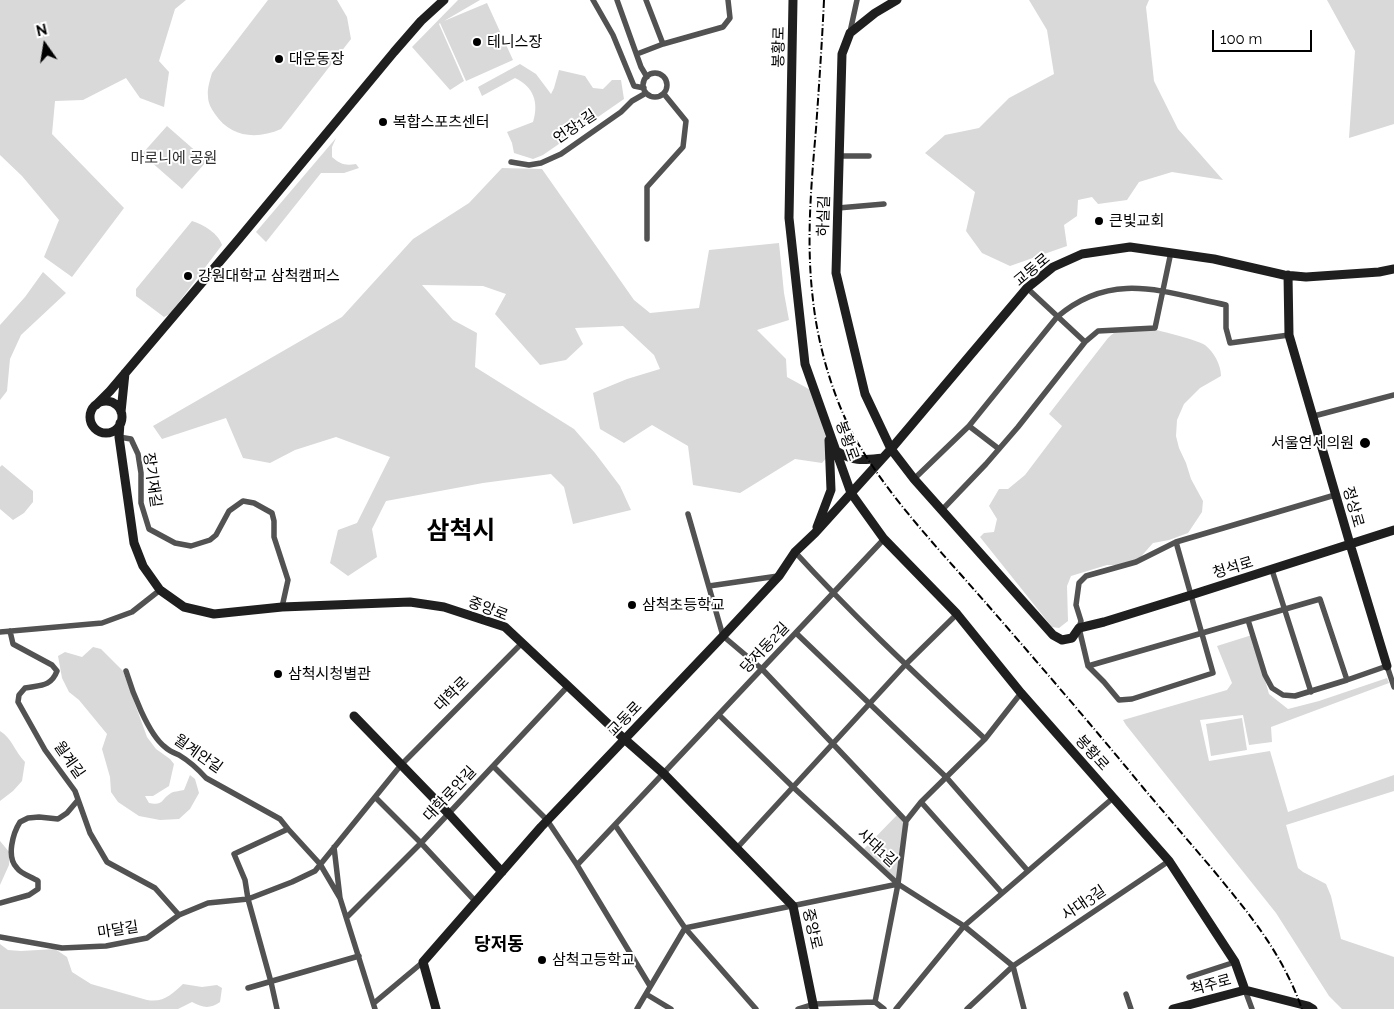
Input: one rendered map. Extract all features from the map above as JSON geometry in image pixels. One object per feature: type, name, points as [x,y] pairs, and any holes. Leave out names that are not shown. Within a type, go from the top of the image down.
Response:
[{"type":"street","points":[[421,21],[433,0]]},
{"type":"street","points":[[119,437],[95,429],[91,423],[90,412],[125,373],[394,52],[421,21],[444,0]]},
{"type":"street","points":[[593,0],[613,34],[634,86],[656,98],[664,94],[668,86],[664,77],[656,73],[647,76],[644,80],[645,91]]},
{"type":"street","points":[[617,0],[641,67],[647,76]]},
{"type":"street","points":[[646,0],[663,44]]},
{"type":"street","points":[[637,54],[663,44],[723,27],[730,18],[728,0]]},
{"type":"street","name":"봉황로","points":[[794,0],[789,218],[805,364],[851,493],[884,539],[956,614],[1021,693],[1169,861],[1236,962],[1252,1009]]},
{"type":"street","points":[[850,33],[857,0]]},
{"type":"street","points":[[850,33],[875,12],[897,0]]},
{"type":"street","name":"하실길","points":[[850,33],[842,54],[836,273],[865,394],[891,449]]},
{"type":"street","name":"언장1길","points":[[511,162],[529,165],[542,163],[561,154],[621,112],[645,91]]},
{"type":"street","points":[[648,238],[647,188],[683,147],[686,121],[664,94]]},
{"type":"street","points":[[840,156],[869,156]]},
{"type":"street","points":[[838,208],[884,204]]},
{"type":"street","name":"교동로","points":[[374,1006],[423,962],[547,820],[779,576],[795,552],[815,533],[891,449],[1028,288],[1052,267],[1082,254],[1130,246],[1214,259],[1306,277],[1379,272],[1394,269]]},
{"type":"street","points":[[941,511],[999,450],[1085,342],[1098,331],[1155,328],[1171,252]]},
{"type":"street","name":"정상로","points":[[1288,275],[1289,335],[1394,686]]},
{"type":"street","points":[[914,479],[969,426],[1057,317],[1070,306],[1087,296],[1122,287],[1139,288],[1226,305],[1226,328],[1230,343],[1289,335]]},
{"type":"street","points":[[1028,288],[1085,342]]},
{"type":"street","points":[[105,433],[114,430],[120,423],[125,373]]},
{"type":"street","points":[[1314,416],[1394,396]]},
{"type":"street","points":[[96,404],[110,402],[118,407],[121,412]]},
{"type":"street","name":"중앙로","points":[[120,423],[119,437],[134,543],[142,566],[160,590],[184,607],[214,614],[282,607],[384,602],[444,607],[505,628],[624,739],[664,773],[793,906],[814,1006]]},
{"type":"street","points":[[969,426],[999,450]]},
{"type":"street","points":[[815,533],[831,490],[829,432]]},
{"type":"street","name":"장기재길","points":[[119,437],[131,439],[138,454],[141,473],[141,503],[149,529],[165,539],[174,543],[191,546],[210,540],[216,535],[229,511],[244,501],[254,503],[272,513],[274,537],[288,580],[282,607]]},
{"type":"street","name":"청석로","points":[[891,449],[941,511],[1053,635],[1062,640],[1072,638],[1078,628],[1104,622],[1272,570],[1394,530]]},
{"type":"street","points":[[836,452],[849,459],[858,461],[883,458]]},
{"type":"street","points":[[1176,542],[1201,634],[1214,673],[1132,699],[1119,700],[1088,666],[1078,628],[1081,621],[1076,605],[1076,592],[1079,583],[1086,576],[1136,562],[1176,542],[1335,494]]},
{"type":"street","points":[[688,514],[723,636],[762,669],[906,821],[921,802],[984,739],[1021,693]]},
{"type":"street","name":"당저동2길","points":[[577,865],[884,539]]},
{"type":"street","points":[[795,552],[905,665],[984,739]]},
{"type":"street","points":[[1272,570],[1312,692]]},
{"type":"street","points":[[709,586],[779,576]]},
{"type":"street","points":[[0,632],[102,623],[132,612],[160,590]]},
{"type":"street","points":[[1088,666],[1320,599],[1347,680]]},
{"type":"street","points":[[737,848],[905,665],[956,614]]},
{"type":"street","points":[[1248,620],[1265,674],[1272,688],[1283,695],[1295,696],[1312,692],[1387,666]]},
{"type":"street","name":"월계길","points":[[10,631],[13,644],[52,665],[57,671],[54,679],[48,684],[25,688],[19,695],[18,702],[46,750],[75,790],[90,834],[107,862],[155,888],[179,915]]},
{"type":"street","points":[[796,633],[946,778],[1028,871]]},
{"type":"street","name":"대학로","points":[[334,847],[401,765],[522,643]]},
{"type":"street","name":"월계안길","points":[[126,671],[130,687],[146,720],[154,735],[164,747],[197,768],[206,778],[280,819],[320,864]]},
{"type":"street","name":"대학로안길","points":[[347,917],[449,814],[568,686]]},
{"type":"street","name":"사대1길","points":[[719,715],[793,787],[898,884]]},
{"type":"street","points":[[354,716],[502,872]]},
{"type":"street","points":[[494,766],[547,820],[577,865],[650,986]]},
{"type":"street","points":[[375,797],[476,902]]},
{"type":"street","points":[[896,1009],[964,926],[1113,798]]},
{"type":"street","points":[[0,903],[29,895],[38,889],[38,881],[17,868],[14,860],[12,839],[20,822],[28,818],[39,817],[58,819],[67,813],[78,800]]},
{"type":"street","points":[[921,802],[1002,894]]},
{"type":"street","name":"사대1길","points":[[898,884],[906,821]]},
{"type":"street","points":[[614,825],[685,928],[756,1009]]},
{"type":"street","points":[[277,1009],[248,899],[245,880],[234,854],[288,829]]},
{"type":"street","points":[[334,847],[340,898]]},
{"type":"street","name":"마달길","points":[[0,937],[62,948],[106,946],[147,938],[179,915],[208,903],[248,899],[292,882],[314,871],[334,847]]},
{"type":"street","name":"사대3길","points":[[967,1009],[1013,966],[1169,861]]},
{"type":"street","points":[[320,864],[340,898],[374,1006]]},
{"type":"street","points":[[875,1002],[898,884]]},
{"type":"street","points":[[637,1009],[685,928],[898,884],[964,926],[1013,966],[1024,1009]]},
{"type":"street","points":[[248,988],[359,956]]},
{"type":"street","points":[[423,962],[436,1009]]},
{"type":"street","points":[[1189,977],[1236,962]]},
{"type":"street","name":"척주로","points":[[1173,1009],[1245,990],[1308,1006],[1313,1009]]},
{"type":"street","points":[[646,994],[671,1009]]},
{"type":"street","points":[[1126,994],[1131,1009]]},
{"type":"street","points":[[798,1009],[814,1006],[875,1002],[884,1009]]},
{"type":"green space","points":[[0,0],[186,0],[175,9],[159,61],[169,72],[164,107],[140,98],[126,78],[83,100],[55,101],[52,134],[124,208],[72,277],[44,257],[59,220],[22,176],[0,155]]},
{"type":"green space","points":[[268,0],[337,0],[347,17],[351,39],[281,129],[262,135],[244,134],[228,128],[221,122],[211,108],[208,87],[212,73]]},
{"type":"green space","name":"테니스장","points":[[458,0],[480,0],[444,21],[487,3],[513,60],[466,81],[440,23],[464,81],[450,90],[412,47]]},
{"type":"green space","points":[[1029,0],[1149,0],[1146,7],[1154,81],[1178,129],[1223,180],[1172,172],[1139,182],[1127,200],[1098,204],[1092,197],[1078,200],[1077,216],[1064,225],[1067,246],[1010,266],[982,253],[966,231],[975,192],[925,153],[945,135],[979,128],[1009,98],[1054,74],[1047,30]]},
{"type":"green space","points":[[1327,0],[1394,0],[1394,124],[1349,138],[1355,51]]},
{"type":"green space","points":[[520,64],[536,74],[551,94],[559,70],[585,76],[593,88],[603,89],[612,80],[621,80],[624,99],[543,155],[533,159],[514,153],[507,132],[533,122],[535,102],[531,91],[515,78],[482,96],[478,87]]},
{"type":"green space","name":"마로니에 공원","points":[[167,126],[207,161],[182,189],[142,154]]},
{"type":"green space","points":[[336,138],[332,147],[332,157],[343,164],[356,164],[359,168],[344,173],[321,173],[266,242],[256,232]]},
{"type":"green space","points":[[502,168],[542,169],[634,300],[650,313],[699,308],[709,250],[779,243],[789,320],[757,330],[786,359],[787,377],[816,393],[831,453],[822,463],[795,459],[740,493],[693,485],[688,446],[652,425],[624,443],[600,429],[593,393],[627,379],[660,369],[654,355],[623,326],[575,328],[583,344],[566,360],[540,365],[495,314],[506,294],[483,286],[422,285],[453,320],[477,333],[475,367],[574,429],[620,486],[631,510],[573,524],[564,487],[551,474],[483,483],[386,501],[372,529],[377,557],[348,576],[330,563],[338,530],[357,523],[390,457],[336,437],[295,450],[270,463],[243,458],[226,418],[162,439],[153,426],[342,317],[413,239],[469,203]]},
{"type":"green space","points":[[192,221],[210,230],[218,237],[222,245],[170,314],[164,317],[136,296],[136,289]]},
{"type":"green space","points":[[43,272],[66,293],[21,335],[10,359],[7,391],[0,400],[0,325],[25,297]]},
{"type":"green space","points":[[1137,326],[1172,334],[1205,345],[1218,363],[1221,376],[1200,388],[1184,404],[1177,420],[1176,436],[1179,448],[1191,479],[1203,501],[1202,512],[1188,533],[1169,540],[1153,543],[1138,560],[1118,565],[1107,565],[1071,576],[1067,586],[1068,621],[1059,628],[1052,627],[980,537],[984,533],[994,532],[997,519],[989,506],[999,489],[1008,489],[1025,475],[1062,426],[1049,414],[1111,335],[1125,328]]},
{"type":"green space","points":[[2,465],[33,491],[33,502],[24,513],[13,520],[0,509],[0,467]]},
{"type":"green space","points":[[1252,635],[1269,694],[1288,709],[1319,701],[1387,678],[1389,683],[1271,727],[1272,742],[1249,745],[1243,715],[1200,720],[1209,761],[1270,751],[1288,812],[1394,775],[1394,791],[1286,825],[1298,868],[1326,884],[1331,896],[1341,939],[1394,957],[1394,1009],[1342,1009],[1329,996],[1276,913],[1123,720],[1227,690],[1232,683],[1217,646]]},
{"type":"green space","points":[[93,647],[101,649],[123,671],[147,737],[156,749],[174,764],[169,786],[153,796],[145,796],[149,803],[160,803],[171,793],[184,790],[190,775],[195,779],[199,793],[190,809],[179,819],[160,820],[139,816],[118,802],[111,792],[110,777],[102,749],[107,734],[79,700],[69,692],[62,678],[58,656],[65,652],[82,657]]},
{"type":"green space","points":[[1242,718],[1247,750],[1211,756],[1206,724]]},
{"type":"green space","points":[[0,731],[8,737],[25,762],[22,781],[0,801]]},
{"type":"green space","points":[[898,814],[909,824],[896,881],[863,850]]},
{"type":"green space","points":[[0,841],[10,853],[9,865],[0,885]]},
{"type":"green space","points":[[0,944],[8,950],[55,949],[67,957],[72,972],[91,984],[147,1000],[163,999],[183,984],[202,987],[217,985],[222,988],[220,1002],[206,1007],[192,1002],[178,1009],[0,1009]]},
{"type":"railway","points":[[824,0],[811,194],[811,279],[819,338],[836,397],[844,416],[862,450],[907,513],[1069,700],[1241,904],[1285,970],[1302,1009]]},
{"type":"place","name":"테니스장","points":[[477,42]]},
{"type":"place","name":"대운동장","points":[[279,59]]},
{"type":"place","name":"복합스포츠센터","points":[[383,122]]},
{"type":"place","name":"큰빛교회","points":[[1099,221]]},
{"type":"place","name":"강원대학교 삼척캠퍼스","points":[[188,276]]},
{"type":"place","name":"서울연세의원","points":[[1365,443]]},
{"type":"place","name":"삼척초등학교","points":[[632,605]]},
{"type":"place","name":"삼척시청별관","points":[[278,674]]},
{"type":"place","name":"삼척고등학교","points":[[542,960]]},
{"type":"district","name":"삼척시","points":[[461,531]]},
{"type":"district","name":"당저동","points":[[499,945]]}]
